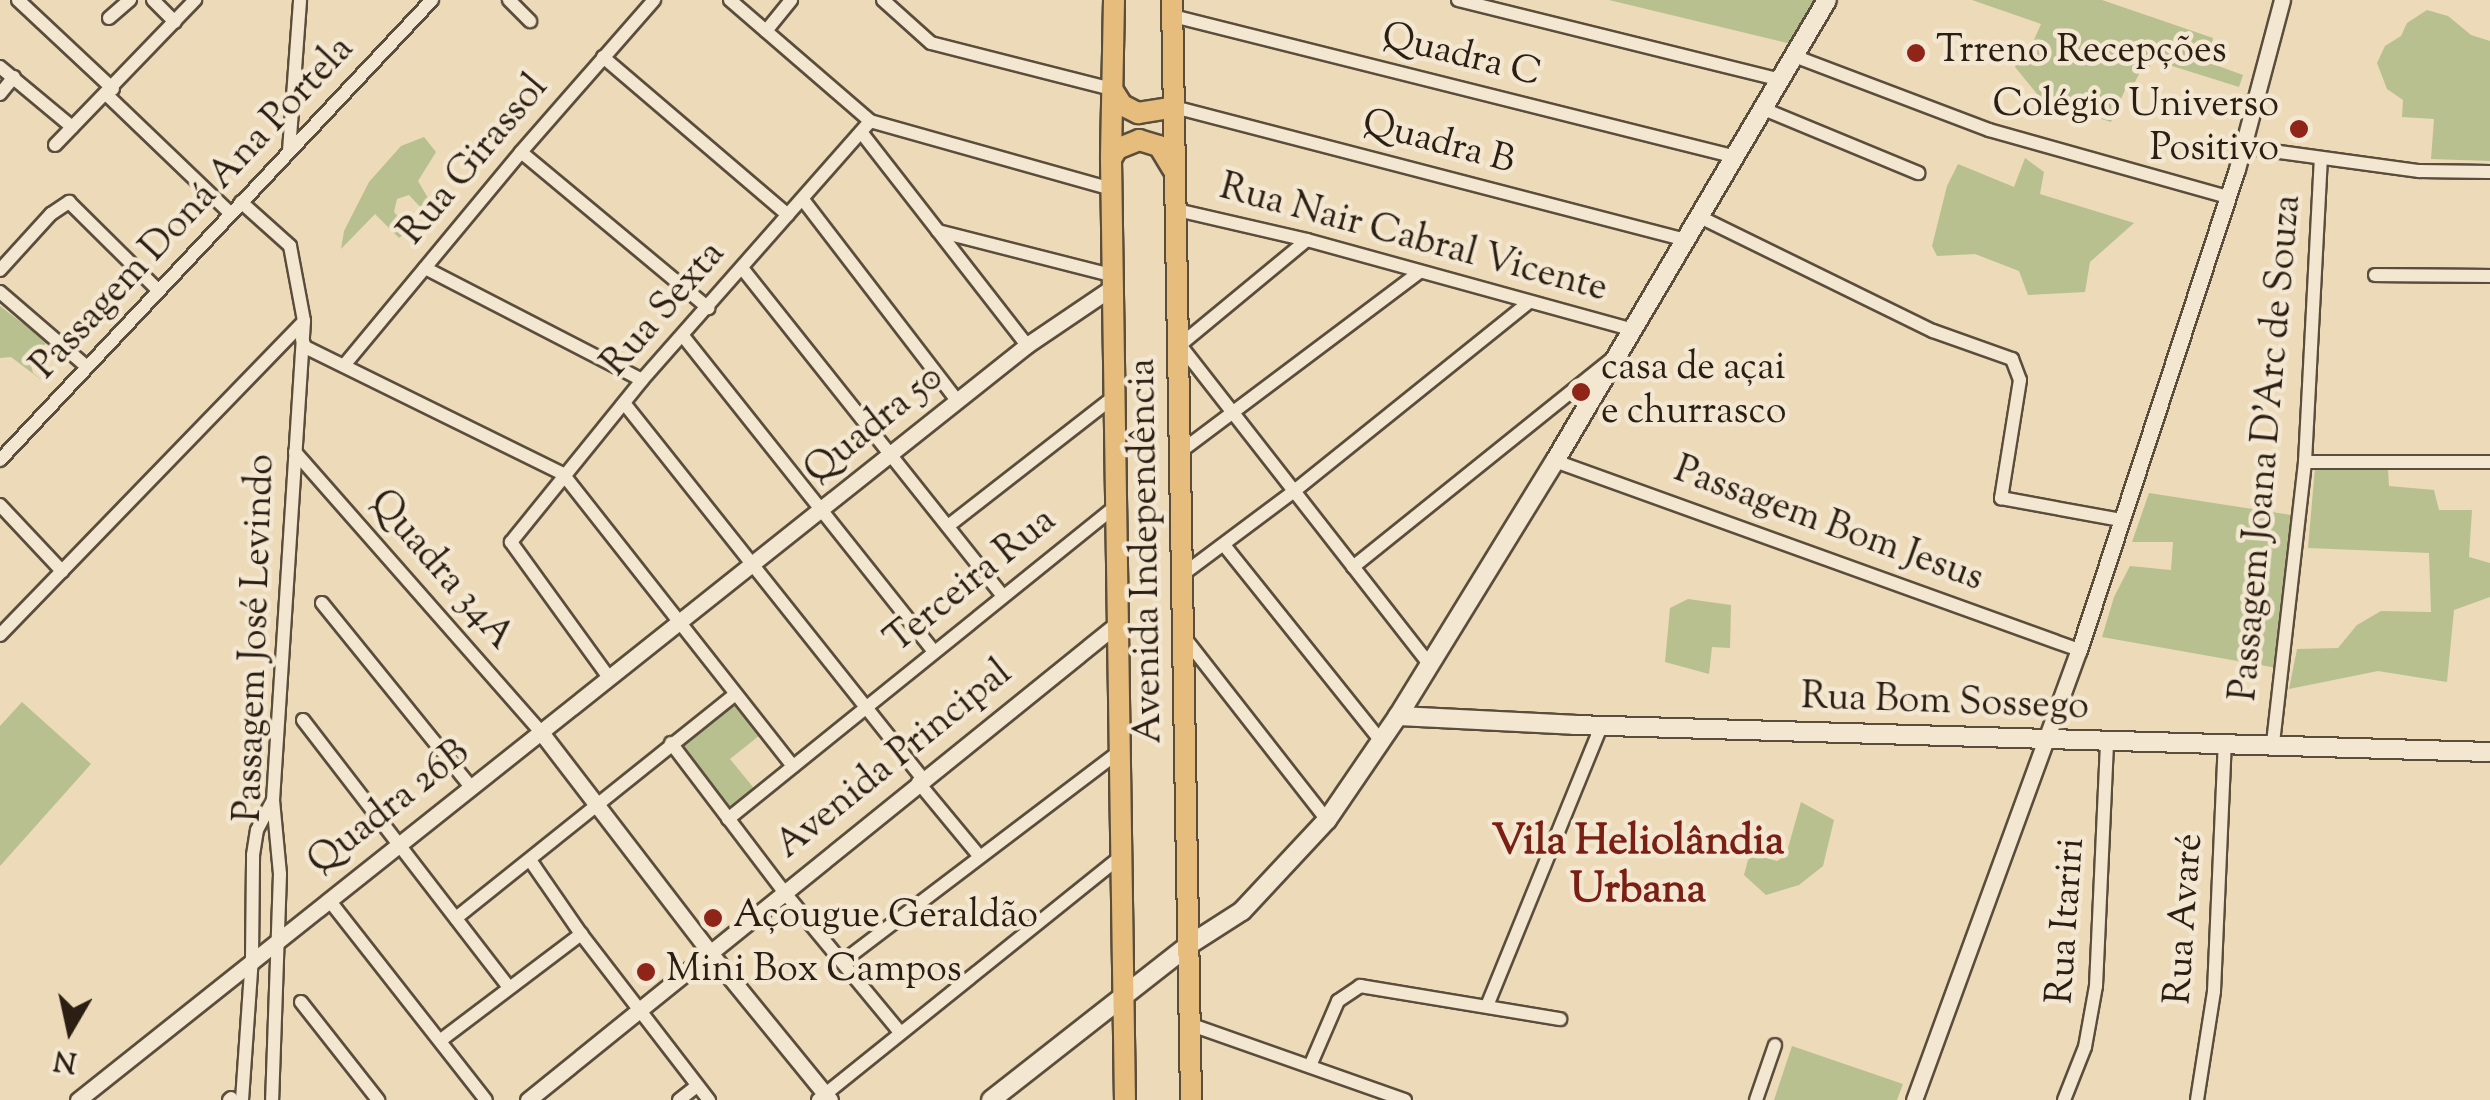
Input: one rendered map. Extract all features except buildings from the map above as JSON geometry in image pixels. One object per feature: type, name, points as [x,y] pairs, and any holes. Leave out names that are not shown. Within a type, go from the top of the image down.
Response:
[{"type":"main road","name":"Avenida Independência","points":[[1114,0],[1111,159],[1125,1100]]},
{"type":"main road","points":[[991,1100],[1189,946],[1242,911],[1327,820],[1382,742],[1555,461],[1828,0]]},
{"type":"main road","name":"Avenida Independência","points":[[1172,8],[1192,1100]]},
{"type":"main road","points":[[1112,88],[1122,104],[1138,112],[1174,107]]},
{"type":"main road","points":[[1111,159],[1127,143],[1149,142],[1165,153],[1176,176]]},
{"type":"main road","name":"Rua Bom Sossego","points":[[1398,716],[1601,726],[2490,752]]},
{"type":"street","points":[[18,0],[230,213]]},
{"type":"street","points":[[109,18],[130,0]]},
{"type":"street","points":[[153,0],[175,22]]},
{"type":"street","points":[[56,146],[195,0]]},
{"type":"street","points":[[289,151],[300,0]]},
{"type":"street","name":"Passagem Doná Ana Portela","points":[[0,460],[432,0]]},
{"type":"street","points":[[509,0],[530,20]]},
{"type":"street","name":"Rua Girassol","points":[[346,363],[520,152],[654,0]]},
{"type":"street","points":[[730,0],[865,126],[938,230],[1027,345]]},
{"type":"street","points":[[766,31],[791,0]]},
{"type":"street","points":[[882,0],[931,42],[1112,88]]},
{"type":"street","points":[[1458,0],[1781,80]]},
{"type":"street","points":[[1914,1100],[2079,650],[2243,148],[2282,0]]},
{"type":"street","name":"Quadra C","points":[[1172,8],[1736,157]]},
{"type":"street","points":[[1794,56],[1989,130],[2226,197]]},
{"type":"street","points":[[603,57],[788,215]]},
{"type":"street","points":[[0,68],[72,127]]},
{"type":"street","points":[[0,94],[14,77]]},
{"type":"street","name":"Quadra B","points":[[1174,107],[1686,240]]},
{"type":"street","points":[[1766,110],[1918,173]]},
{"type":"street","points":[[865,126],[1112,189]]},
{"type":"street","name":"Rua Sexta","points":[[610,679],[510,542],[642,380],[804,201],[865,126]]},
{"type":"street","points":[[2243,148],[2419,171],[2490,172]]},
{"type":"street","points":[[520,152],[708,308]]},
{"type":"street","name":"Passagem Joana D'Arc de Souza","points":[[2273,744],[2305,462],[2320,158]]},
{"type":"street","points":[[804,201],[958,402]]},
{"type":"street","points":[[0,270],[51,214],[69,202],[157,289]]},
{"type":"street","name":"Passagem José Levindo","points":[[241,202],[290,246],[304,321],[273,800],[279,845],[279,937],[272,1100]]},
{"type":"street","name":"Rua Nair Cabral Vicente","points":[[1177,210],[1306,240],[1634,330]]},
{"type":"street","points":[[1700,217],[1933,331],[2012,360],[2020,380],[2000,498],[2121,520]]},
{"type":"street","points":[[938,230],[1114,281]]},
{"type":"street","points":[[1306,240],[1180,345],[1430,665]]},
{"type":"street","points":[[425,268],[642,380]]},
{"type":"street","points":[[742,268],[1003,596]]},
{"type":"street","points":[[1180,452],[1418,273]]},
{"type":"street","points":[[2375,275],[2490,276]]},
{"type":"street","name":"Quadra 50","points":[[610,679],[1027,345],[1114,281]]},
{"type":"street","points":[[0,292],[86,366]]},
{"type":"street","points":[[1182,575],[1294,492],[1529,302]]},
{"type":"street","points":[[0,635],[304,321]]},
{"type":"street","points":[[302,336],[305,347],[346,363],[563,474],[793,766]]},
{"type":"street","points":[[683,336],[934,651]]},
{"type":"street","points":[[1352,567],[1619,354]]},
{"type":"street","points":[[948,526],[1115,396]]},
{"type":"street","points":[[624,403],[866,704],[980,857]]},
{"type":"street","name":"Quadra 34A","points":[[295,452],[540,731]]},
{"type":"street","name":"Passagem Bom Jesus","points":[[1555,461],[2079,650]]},
{"type":"street","points":[[2305,462],[2490,462]]},
{"type":"street","points":[[0,505],[62,571]]},
{"type":"street","name":"Terceira Rua","points":[[728,819],[1116,506]]},
{"type":"street","points":[[1224,545],[1382,742]]},
{"type":"street","points":[[322,603],[472,788]]},
{"type":"street","name":"Avenida Principal","points":[[528,1100],[640,1014],[784,892],[1117,624]]},
{"type":"street","points":[[1182,634],[1327,820]]},
{"type":"street","name":"Quadra 26B","points":[[78,1100],[252,958],[610,679]]},
{"type":"street","points":[[456,918],[734,695]]},
{"type":"street","points":[[302,720],[508,986]]},
{"type":"street","points":[[1487,1006],[1601,726]]},
{"type":"street","points":[[540,731],[824,1098],[900,1032],[1120,857]]},
{"type":"street","name":"Rua Itariri","points":[[2064,1100],[2085,1047],[2094,1003],[2107,741]]},
{"type":"street","name":"Rua Avaré","points":[[2198,1100],[2214,990],[2225,742]]},
{"type":"street","points":[[671,743],[784,892],[900,1032]]},
{"type":"street","points":[[842,962],[1120,750]]},
{"type":"street","points":[[234,1099],[252,958],[254,840],[273,800]]},
{"type":"street","points":[[530,860],[580,934],[709,1100]]},
{"type":"street","points":[[328,900],[486,1100]]},
{"type":"street","points":[[442,1040],[580,934]]},
{"type":"street","points":[[1310,1066],[1338,1001],[1351,988],[1379,986],[1560,1020]]},
{"type":"street","points":[[302,1002],[371,1098]]},
{"type":"street","points":[[1189,1024],[1405,1100]]},
{"type":"street","points":[[1756,1100],[1775,1044]]},
{"type":"street","points":[[679,1100],[697,1086]]},
{"type":"green space","points":[[1609,0],[1814,0],[1791,44]]},
{"type":"green space","points":[[1972,0],[2102,0],[2213,38],[2207,62],[2243,75],[2239,87],[2150,59],[2150,67],[2141,70],[2134,84],[2128,83],[2111,122],[2042,100],[2015,67],[2018,56],[2026,58],[2041,24]]},
{"type":"green space","points":[[2427,10],[2448,16],[2471,35],[2490,41],[2490,161],[2431,159],[2434,119],[2402,117],[2403,100],[2387,89],[2377,63],[2385,46],[2401,36],[2407,23]]},
{"type":"green space","points":[[424,137],[436,152],[418,181],[431,203],[422,209],[409,195],[397,199],[394,212],[410,230],[399,238],[375,214],[341,249],[344,231],[369,182],[401,146]]},
{"type":"green space","points":[[2025,158],[2044,172],[2040,194],[2134,223],[2090,262],[2085,292],[2028,295],[2019,271],[1975,254],[1937,256],[1932,246],[1947,186],[1958,164],[2014,187]]},
{"type":"green space","points":[[0,306],[47,342],[30,361],[33,373],[52,388],[11,357],[0,358]]},
{"type":"green space","points":[[2315,468],[2388,470],[2389,486],[2434,490],[2439,510],[2472,510],[2469,557],[2490,563],[2490,597],[2454,610],[2447,682],[2378,671],[2289,689],[2297,649],[2338,648],[2357,625],[2381,611],[2431,612],[2429,553],[2308,548]]},
{"type":"green space","points":[[2149,493],[2291,515],[2277,668],[2102,637],[2114,597],[2130,566],[2171,570],[2173,542],[2132,542]]},
{"type":"green space","points":[[1688,599],[1731,605],[1730,648],[1712,647],[1709,674],[1665,662],[1670,608]]},
{"type":"green space","points":[[22,702],[91,764],[0,866],[0,726]]},
{"type":"green space","points":[[733,704],[760,735],[730,759],[757,792],[731,813],[676,747]]},
{"type":"green space","points":[[1801,802],[1834,820],[1823,866],[1799,885],[1766,895],[1744,875],[1748,860],[1755,855],[1777,861],[1786,855]]},
{"type":"green space","points":[[1792,1046],[1903,1084],[1897,1100],[1774,1100]]},
{"type":"place","name":"Trreno Recepções","points":[[1916,53]]},
{"type":"place","name":"Colégio Universo Positivo","points":[[2299,129]]},
{"type":"place","name":"casa de açai e churrasco","points":[[1581,392]]},
{"type":"place","name":"Açougue Geraldão","points":[[713,918]]},
{"type":"place","name":"Mini Box Campos","points":[[646,972]]},
{"type":"district","name":"Vila Heliolândia Urbana","points":[[1638,867]]}]
